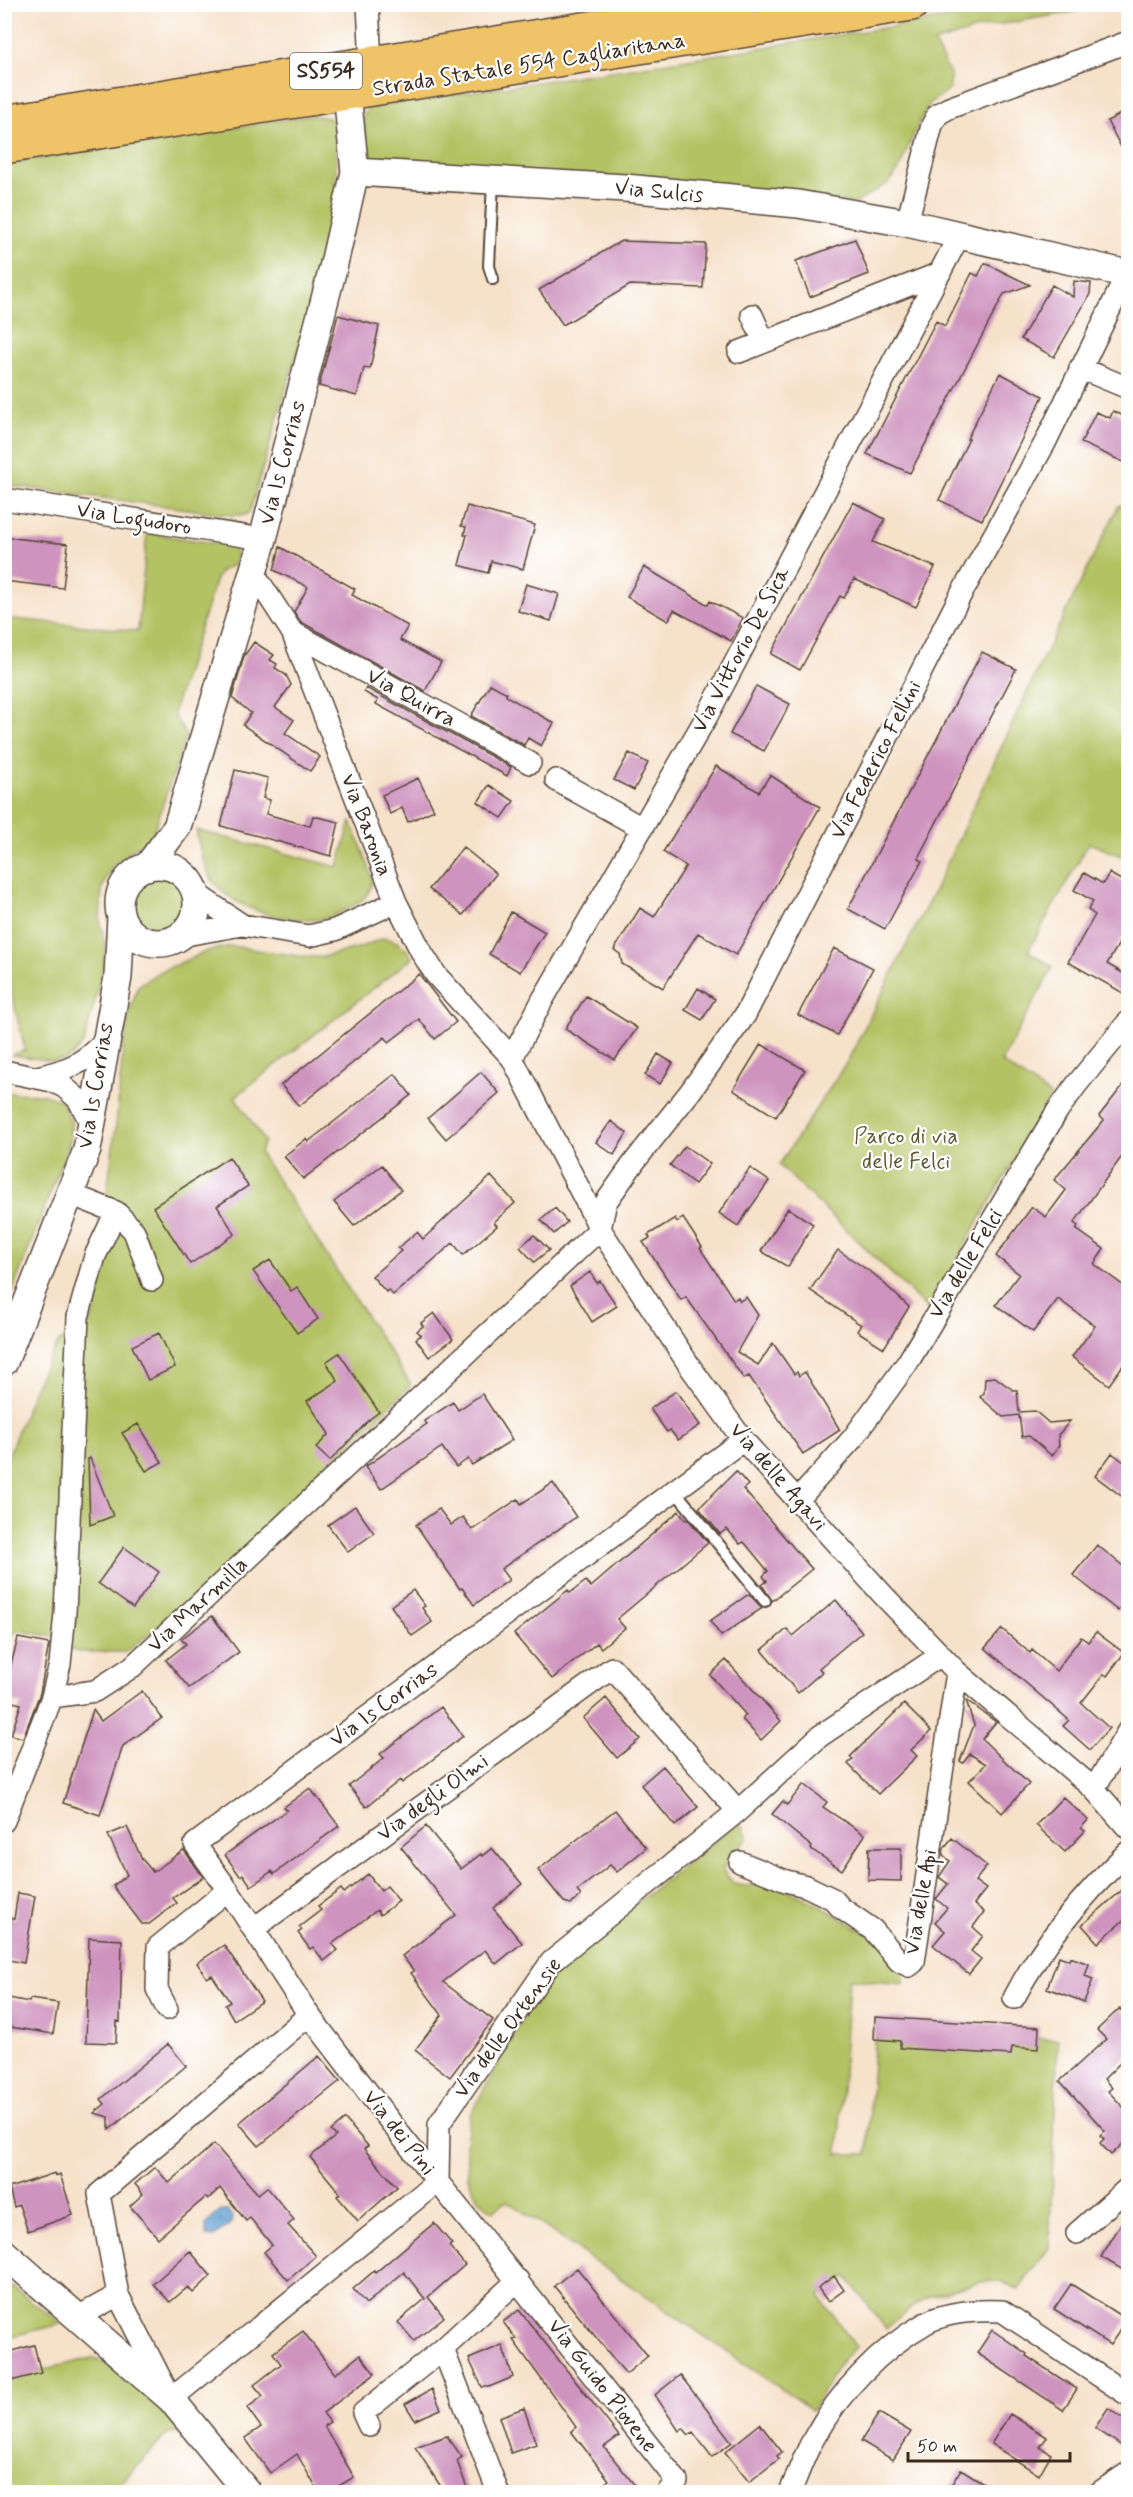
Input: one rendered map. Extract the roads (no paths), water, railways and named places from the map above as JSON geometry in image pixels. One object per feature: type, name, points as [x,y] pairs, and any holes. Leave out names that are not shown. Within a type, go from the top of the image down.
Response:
[{"type":"highway","name":"Strada Statale 554 Cagliaritana","points":[[4,122],[739,4]]},
{"type":"highway","name":"Strada Statale 554 Cagliaritana","points":[[4,147],[912,4]]},
{"type":"street","points":[[368,4],[371,64]]},
{"type":"street","points":[[907,223],[932,125],[938,114],[1128,42]]},
{"type":"street","name":"Via Is Corrias","points":[[147,867],[177,827],[254,572],[313,348],[355,172],[347,93]]},
{"type":"street","name":"Via Sulcis","points":[[355,172],[625,188],[798,204],[907,223],[1128,274]]},
{"type":"street","name":"Via Vittorio De Sica","points":[[512,1058],[543,999],[707,716],[959,236]]},
{"type":"street","points":[[739,352],[940,273]]},
{"type":"street","name":"Via Federico Fellini","points":[[600,1229],[606,1202],[745,1015],[949,616],[1024,482],[1128,274]]},
{"type":"street","points":[[752,315],[764,342]]},
{"type":"street","points":[[1080,368],[1128,388]]},
{"type":"street","name":"Via Logudoro","points":[[4,499],[263,539]]},
{"type":"street","name":"Via Baronia","points":[[254,572],[292,632],[396,902],[436,975],[512,1058]]},
{"type":"street","name":"Via Quirra","points":[[292,632],[530,763]]},
{"type":"street","points":[[556,780],[642,828]]},
{"type":"street","name":"Via Is Corrias","points":[[177,827],[191,886]]},
{"type":"street","points":[[242,925],[191,886],[178,871],[168,866],[147,867],[130,877],[122,889],[119,902],[121,916],[132,933],[144,940],[168,939],[242,925],[309,936],[334,930],[396,902]]},
{"type":"street","points":[[118,977],[168,939],[189,927],[195,916],[191,886]]},
{"type":"street","name":"Via Is Corrias","points":[[4,1362],[87,1150],[94,1123],[105,1040],[118,977],[121,916]]},
{"type":"street","name":"Via delle Felci","points":[[797,1501],[853,1438],[908,1362],[1058,1110],[1077,1083],[1128,1022]]},
{"type":"street","points":[[36,1077],[61,1072],[86,1060],[105,1040]]},
{"type":"street","name":"Via delle Agavi","points":[[512,1058],[600,1229],[691,1368],[743,1440],[957,1672],[1094,1789],[1128,1828]]},
{"type":"street","points":[[4,1071],[52,1081],[64,1087],[78,1099],[94,1123]]},
{"type":"street","points":[[70,1194],[116,1212],[135,1231],[153,1280]]},
{"type":"street","points":[[4,1821],[52,1697],[60,1664],[65,1613],[78,1317],[95,1256],[116,1212]]},
{"type":"street","name":"Via Marmilla","points":[[52,1697],[95,1691],[132,1667],[600,1229]]},
{"type":"street","name":"Via Is Corrias","points":[[228,1890],[195,1844],[743,1440]]},
{"type":"street","name":"Via delle Ortensie","points":[[438,2181],[439,2124],[551,1962],[738,1811],[820,1736],[941,1655]]},
{"type":"street","name":"Via degli Olmi","points":[[253,1929],[612,1668],[738,1811]]},
{"type":"street","name":"Via delle Api","points":[[740,1862],[786,1881],[806,1886],[833,1899],[841,1908],[873,1930],[899,1961],[909,1966],[914,1962],[957,1672]]},
{"type":"street","points":[[1094,1789],[1128,1731]]},
{"type":"street","points":[[1014,1998],[1032,1964],[1070,1912],[1128,1851]]},
{"type":"street","points":[[167,2009],[157,1989],[158,1947],[228,1890]]},
{"type":"street","name":"Via dei Pini","points":[[171,2399],[438,2181],[309,2015],[228,1890]]},
{"type":"street","points":[[171,2399],[118,2295],[99,2194],[309,2015]]},
{"type":"street","points":[[369,2426],[363,2413],[442,2349],[518,2280],[438,2181]]},
{"type":"street","points":[[1077,2233],[1128,2188]]},
{"type":"street","points":[[4,2253],[171,2399],[247,2493]]},
{"type":"street","name":"Via Guido Piovene","points":[[518,2280],[677,2481],[668,2493]]},
{"type":"street","points":[[78,2317],[118,2295]]},
{"type":"street","points":[[790,2493],[814,2438],[844,2393],[891,2348],[927,2323],[947,2316],[978,2310],[1002,2311],[1128,2395]]},
{"type":"street","points":[[442,2349],[498,2493]]},
{"type":"street","points":[[1100,2493],[1128,2473]]},
{"type":"lane","points":[[494,181],[489,266],[494,279]]},
{"type":"lane","points":[[675,1491],[765,1601]]},
{"type":"water","points":[[221,2211],[228,2211],[232,2217],[231,2223],[214,2237],[206,2236],[206,2224]]},
{"type":"park label","name":"Parco di via delle Felci","points":[[906,1150]]}]
